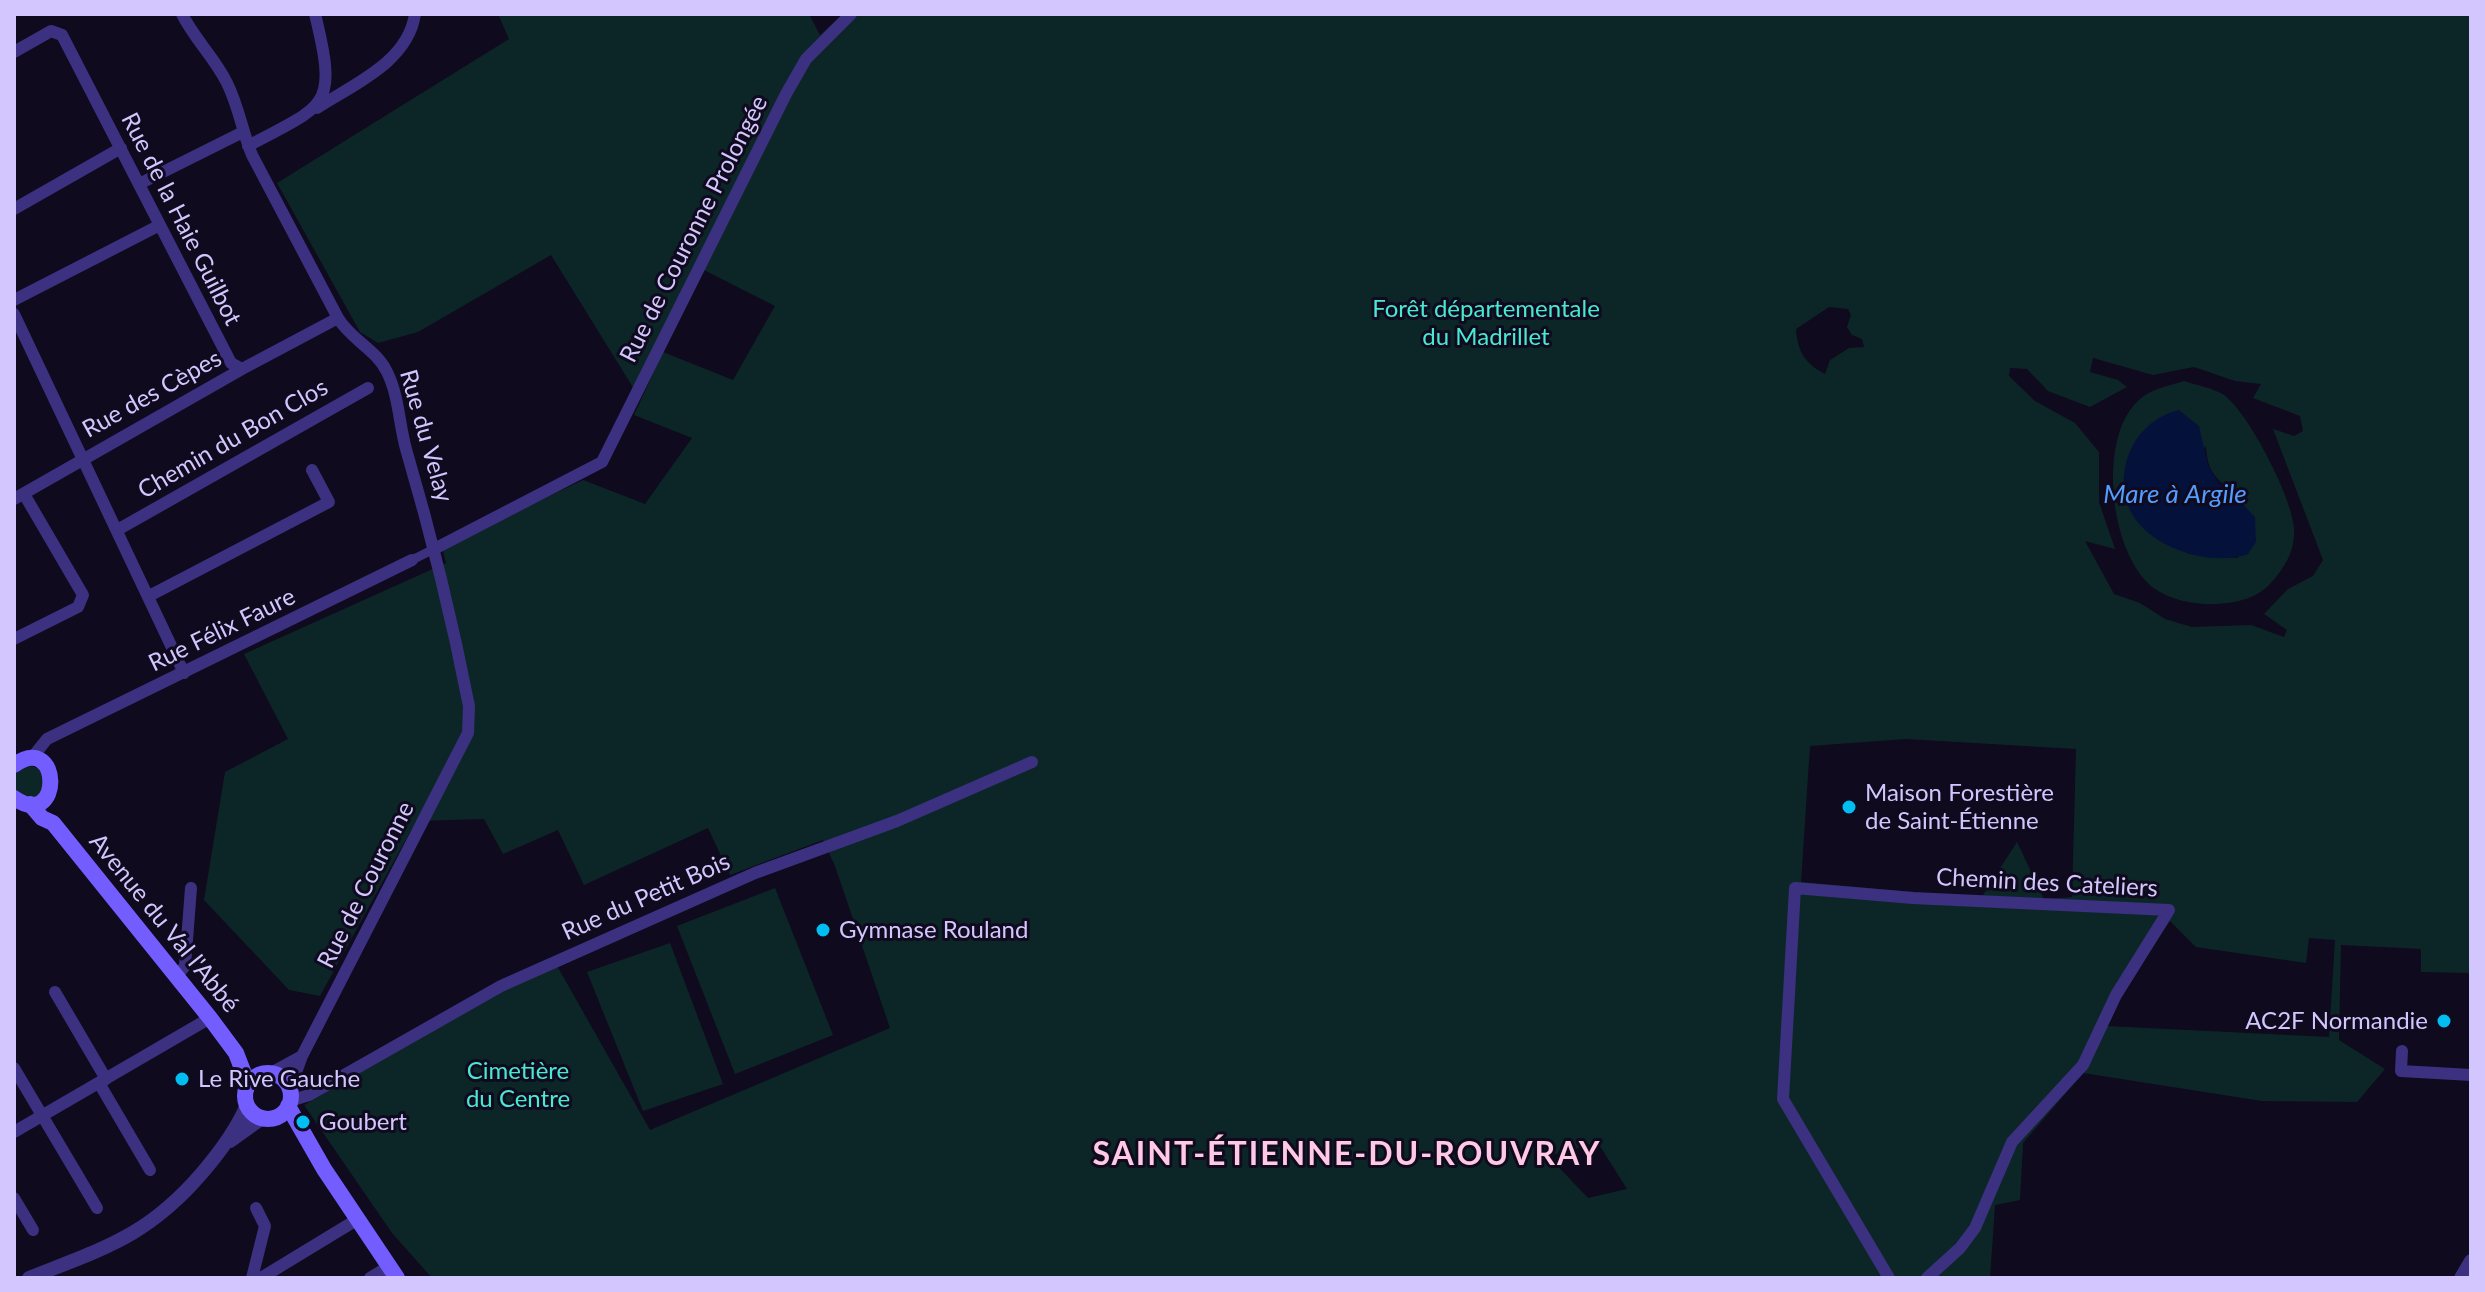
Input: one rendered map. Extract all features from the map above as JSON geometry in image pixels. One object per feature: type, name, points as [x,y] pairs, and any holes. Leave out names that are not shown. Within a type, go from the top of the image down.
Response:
[{"type":"main road","name":"Avenue du Val l'Abbé","points":[[24,762],[52,779],[47,796],[53,823],[210,1018],[236,1053],[248,1084]]},
{"type":"main road","points":[[22,801],[47,796]]},
{"type":"main road","name":"Avenue du Val l'Abbé","points":[[22,801],[53,823]]},
{"type":"main road","name":"Avenue du Val l'Abbé","points":[[236,1053],[267,1073]]},
{"type":"main road","points":[[324,1169],[281,1076],[267,1073],[248,1084],[247,1105],[267,1118],[287,1125],[324,1169],[394,1272]]},
{"type":"main road","points":[[267,1118],[289,1099]]},
{"type":"street","name":"Rue du Velay","points":[[182,14],[192,35],[227,82],[241,111],[248,146],[338,318],[353,339],[386,368],[436,548],[469,706],[468,733]]},
{"type":"street","points":[[315,14],[324,53],[325,93],[317,108]]},
{"type":"street","points":[[248,146],[317,108],[391,60],[412,30],[415,14]]},
{"type":"street","name":"Rue de Couronne Prolongée","points":[[436,548],[602,462],[806,59],[851,14]]},
{"type":"street","name":"Rue de la Haie Guilbot","points":[[14,52],[51,31],[62,35],[231,363],[242,369]]},
{"type":"street","points":[[139,184],[243,132]]},
{"type":"street","points":[[14,209],[121,148]]},
{"type":"street","points":[[14,300],[160,225]]},
{"type":"street","name":"Chemin du Bon Clos","points":[[14,314],[18,334],[119,529],[184,673]]},
{"type":"street","points":[[242,369],[338,318]]},
{"type":"street","name":"Rue des Cèpes","points":[[19,496],[242,369]]},
{"type":"street","name":"Chemin du Bon Clos","points":[[119,529],[368,388]]},
{"type":"street","points":[[149,596],[329,502],[312,470]]},
{"type":"street","points":[[14,639],[78,607],[83,595],[19,496]]},
{"type":"street","points":[[412,560],[436,548]]},
{"type":"street","name":"Rue Félix Faure","points":[[24,762],[51,740],[412,560]]},
{"type":"street","name":"Rue de Couronne","points":[[289,1099],[302,1056],[468,733]]},
{"type":"street","name":"Rue du Petit Bois","points":[[289,1099],[309,1095],[501,986],[755,873],[897,821],[1032,762]]},
{"type":"street","points":[[176,977],[185,966],[191,888]]},
{"type":"street","name":"Chemin des Cateliers","points":[[1889,1278],[1783,1099],[1795,888],[1913,898],[2169,910],[2116,995],[2083,1065],[2012,1142],[1975,1228],[1960,1248],[1927,1278]]},
{"type":"street","points":[[55,992],[150,1170]]},
{"type":"street","points":[[14,1132],[210,1018]]},
{"type":"street","points":[[2402,1051],[2401,1071],[2471,1075]]},
{"type":"street","points":[[267,1073],[302,1056]]},
{"type":"street","points":[[14,1068],[97,1208]]},
{"type":"street","points":[[29,1278],[107,1248],[147,1226],[175,1204],[226,1144],[247,1105]]},
{"type":"street","points":[[226,1144],[267,1118]]},
{"type":"street","points":[[14,1198],[33,1230]]},
{"type":"street","points":[[252,1278],[265,1226],[256,1208]]},
{"type":"street","points":[[261,1278],[358,1219]]},
{"type":"street","points":[[2461,1278],[2471,1261]]},
{"type":"street","points":[[370,1278],[394,1272]]},
{"type":"green space","name":"Forêt départementale du Madrillet","points":[[498,14],[809,14],[820,35],[843,14],[2471,14],[2471,973],[2421,972],[2421,949],[2341,945],[2339,1040],[2385,1069],[2357,1102],[2262,1101],[2083,1073],[2023,1143],[2020,1200],[1995,1205],[1990,1278],[432,1278],[392,1233],[304,1105],[503,988],[556,964],[650,1130],[890,1028],[835,866],[823,840],[730,875],[708,828],[584,885],[558,830],[503,854],[484,819],[416,821],[320,996],[289,990],[204,900],[225,772],[288,739],[244,654],[446,563],[442,547],[583,480],[645,504],[692,438],[634,415],[663,352],[733,380],[775,306],[694,265],[634,389],[551,255],[418,332],[378,343],[360,332],[277,183],[509,39]],"holes":[[[1829,307],[1848,309],[1851,315],[1847,327],[1852,335],[1862,339],[1864,347],[1849,348],[1830,360],[1825,374],[1803,356],[1796,329]],[[2093,358],[2153,375],[2194,367],[2235,381],[2261,384],[2253,398],[2300,416],[2303,431],[2294,436],[2273,429],[2323,560],[2313,576],[2288,589],[2264,614],[2287,630],[2284,637],[2251,625],[2192,627],[2165,619],[2140,603],[2114,594],[2085,541],[2115,549],[2099,502],[2099,452],[2075,423],[2035,401],[2009,376],[2010,368],[2027,369],[2048,391],[2090,407],[2127,387],[2118,380],[2090,372]],[[1906,739],[2076,749],[2072,897],[2044,899],[2017,842],[1981,898],[1801,882],[1810,746]],[[2170,921],[2196,947],[2306,963],[2309,938],[2335,940],[2329,1037],[2106,1026],[2120,997]],[[1598,1143],[1627,1189],[1588,1198],[1548,1156]]]},
{"type":"green space","points":[[2184,381],[2215,390],[2234,404],[2267,456],[2291,514],[2294,535],[2287,560],[2270,584],[2243,600],[2202,604],[2177,599],[2155,589],[2140,573],[2127,551],[2119,525],[2113,468],[2117,441],[2125,418],[2143,396]],"holes":[[[2206,446],[2214,474],[2234,495],[2238,558],[2189,554],[2146,530]]]},
{"type":"green space","points":[[29,766],[40,771],[45,782],[40,793],[29,798],[18,793],[13,782],[18,771]]},
{"type":"green space","points":[[775,888],[833,1035],[735,1074],[677,926]]},
{"type":"green space","points":[[670,943],[723,1084],[643,1111],[587,972]]},
{"type":"water","name":"Mare à Argile","points":[[2179,410],[2199,426],[2208,465],[2219,484],[2227,487],[2255,517],[2256,542],[2248,554],[2216,558],[2181,551],[2149,534],[2129,508],[2124,477],[2132,447],[2151,424]]},
{"type":"place","name":"Maison Forestière de Saint-Étienne","points":[[1849,807]]},
{"type":"place","name":"Gymnase Rouland","points":[[823,930]]},
{"type":"place","name":"AC2F Normandie","points":[[2444,1021]]},
{"type":"place","name":"Le Rive Gauche","points":[[182,1079]]},
{"type":"place","name":"Goubert","points":[[303,1122]]},
{"type":"district","name":"SAINT-ÉTIENNE-DU-ROUVRAY","points":[[1347,1155]]},
{"type":"park label","name":"Cimetière du Centre","points":[[518,1085]]}]
